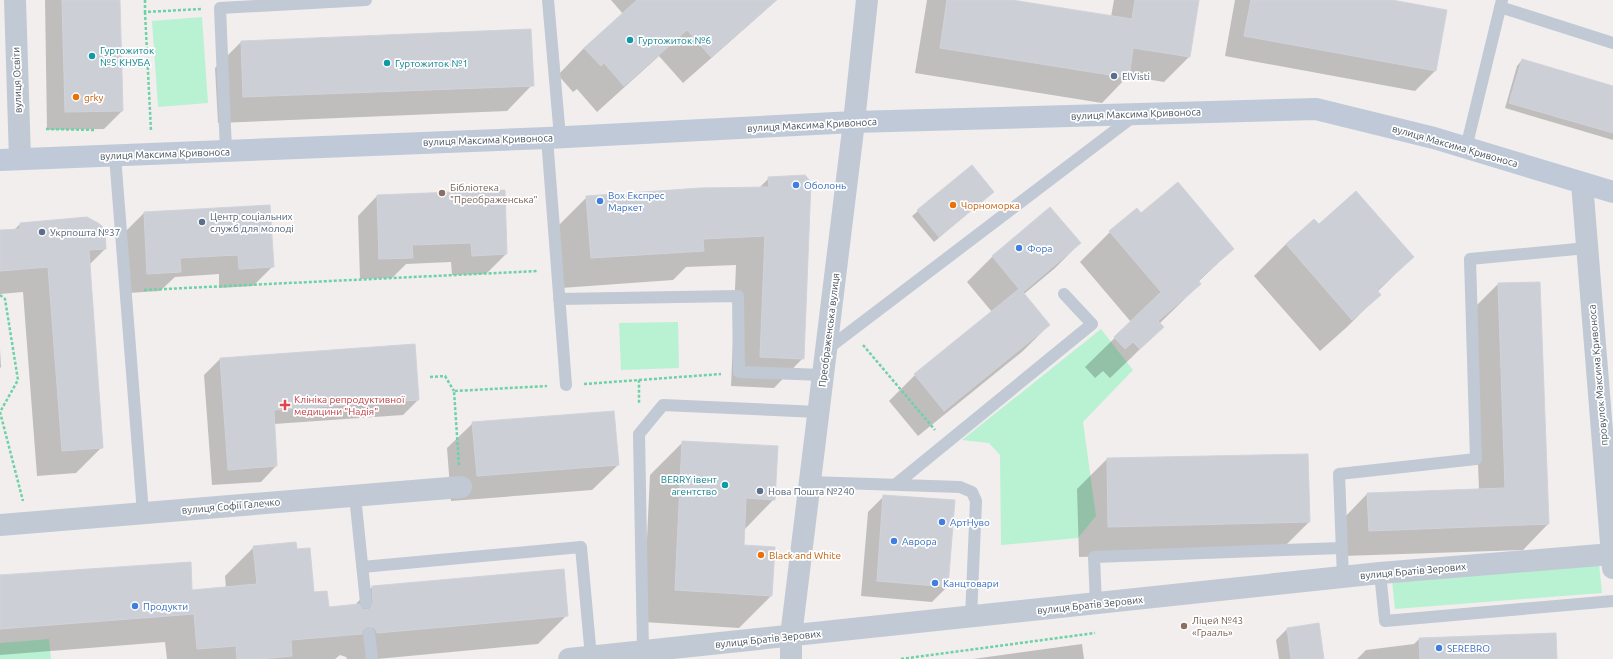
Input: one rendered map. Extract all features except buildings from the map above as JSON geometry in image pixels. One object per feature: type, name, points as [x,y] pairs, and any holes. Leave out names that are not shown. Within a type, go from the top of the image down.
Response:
[{"type":"street","name":"вулиця Освіти","points":[[10,160],[15,0]]},
{"type":"street","name":"Преображенська вулиця","points":[[791,659],[792,636],[854,122],[867,0]]},
{"type":"street","name":"вулиця Максима Кривоноса","points":[[10,160],[554,138],[854,122],[1316,109],[1434,138],[1613,192]]},
{"type":"street","name":"провулок Максима Кривоноса","points":[[1582,183],[1613,558]]},
{"type":"street","name":"вулиця Софії Галечко","points":[[0,525],[461,487]]},
{"type":"street","name":"вулиця Братів Зерових","points":[[569,659],[649,654],[792,636],[1380,573],[1613,558]]},
{"type":"lane","points":[[226,151],[220,8],[322,1],[366,0]]},
{"type":"lane","points":[[548,0],[554,138],[557,270],[566,385]]},
{"type":"lane","points":[[1466,148],[1501,3],[1613,43]]},
{"type":"lane","points":[[826,350],[1137,114]]},
{"type":"lane","points":[[114,156],[143,513]]},
{"type":"lane","points":[[1343,578],[1339,474],[1476,459],[1470,259],[1587,248]]},
{"type":"lane","points":[[895,485],[1092,324],[1064,294]]},
{"type":"lane","points":[[559,299],[738,296],[739,372],[823,375]]},
{"type":"lane","points":[[649,654],[639,434],[663,405],[819,412]]},
{"type":"lane","points":[[810,482],[960,487],[972,492],[976,501],[971,617]]},
{"type":"lane","points":[[355,496],[366,604]]},
{"type":"lane","points":[[362,567],[580,547],[591,657]]},
{"type":"lane","points":[[1096,604],[1094,557],[1342,548]]},
{"type":"lane","points":[[1380,573],[1385,621],[1613,601]]},
{"type":"lane","points":[[368,633],[372,659]]},
{"type":"path","points":[[145,0],[151,132]]},
{"type":"path","points":[[145,12],[220,8]]},
{"type":"path","points":[[125,291],[557,270]]},
{"type":"path","points":[[0,295],[5,299],[18,380],[0,412],[29,522]]},
{"type":"path","points":[[851,331],[946,443]]},
{"type":"path","points":[[454,391],[566,385],[739,372]]},
{"type":"path","points":[[430,377],[445,376],[454,391],[461,487]]},
{"type":"path","points":[[639,380],[639,434]]},
{"type":"path","points":[[901,659],[1095,633]]},
{"type":"green space","points":[[202,17],[208,103],[158,107],[152,21]]},
{"type":"green space","points":[[678,322],[679,368],[621,370],[619,323]]},
{"type":"green space","points":[[1101,329],[1133,370],[1083,422],[1096,516],[1078,538],[1001,545],[1000,455],[989,443],[962,440]]},
{"type":"green space","points":[[1599,564],[1602,593],[1395,609],[1392,581]]},
{"type":"green space","points":[[49,639],[51,659],[0,659],[0,643]]},
{"type":"place","name":"Гуртожиток №6","points":[[630,40]]},
{"type":"place","name":"Гуртожиток №5 КНУБА","points":[[92,56]]},
{"type":"place","name":"Гуртожиток №1","points":[[387,63]]},
{"type":"place","name":"ElVisti","points":[[1114,76]]},
{"type":"place","name":"grky","points":[[76,97]]},
{"type":"place","name":"Оболонь","points":[[796,185]]},
{"type":"place","name":"Бібліотека \"Преображенська\"","points":[[442,193]]},
{"type":"place","name":"Box Експрес Маркет","points":[[600,201]]},
{"type":"place","name":"Чорноморка","points":[[953,205]]},
{"type":"place","name":"Центр соціальних служб для молоді","points":[[202,222]]},
{"type":"place","name":"Укрпошта №37","points":[[42,232]]},
{"type":"place","name":"Фора","points":[[1019,248]]},
{"type":"place","name":"Клініка репродуктивної медицини \"Надія\"","points":[[285,405]]},
{"type":"place","name":"BERRY iвент агентство","points":[[725,485]]},
{"type":"place","name":"Нова Пошта №240","points":[[760,491]]},
{"type":"place","name":"АртНуво","points":[[942,522]]},
{"type":"place","name":"Аврора","points":[[894,541]]},
{"type":"place","name":"Black and White","points":[[761,555]]},
{"type":"place","name":"Канцтовари","points":[[935,583]]},
{"type":"place","name":"Продукти","points":[[135,606]]},
{"type":"place","name":"Ліцей №43 «Грааль»","points":[[1184,626]]},
{"type":"place","name":"SEREBRО","points":[[1439,648]]}]
